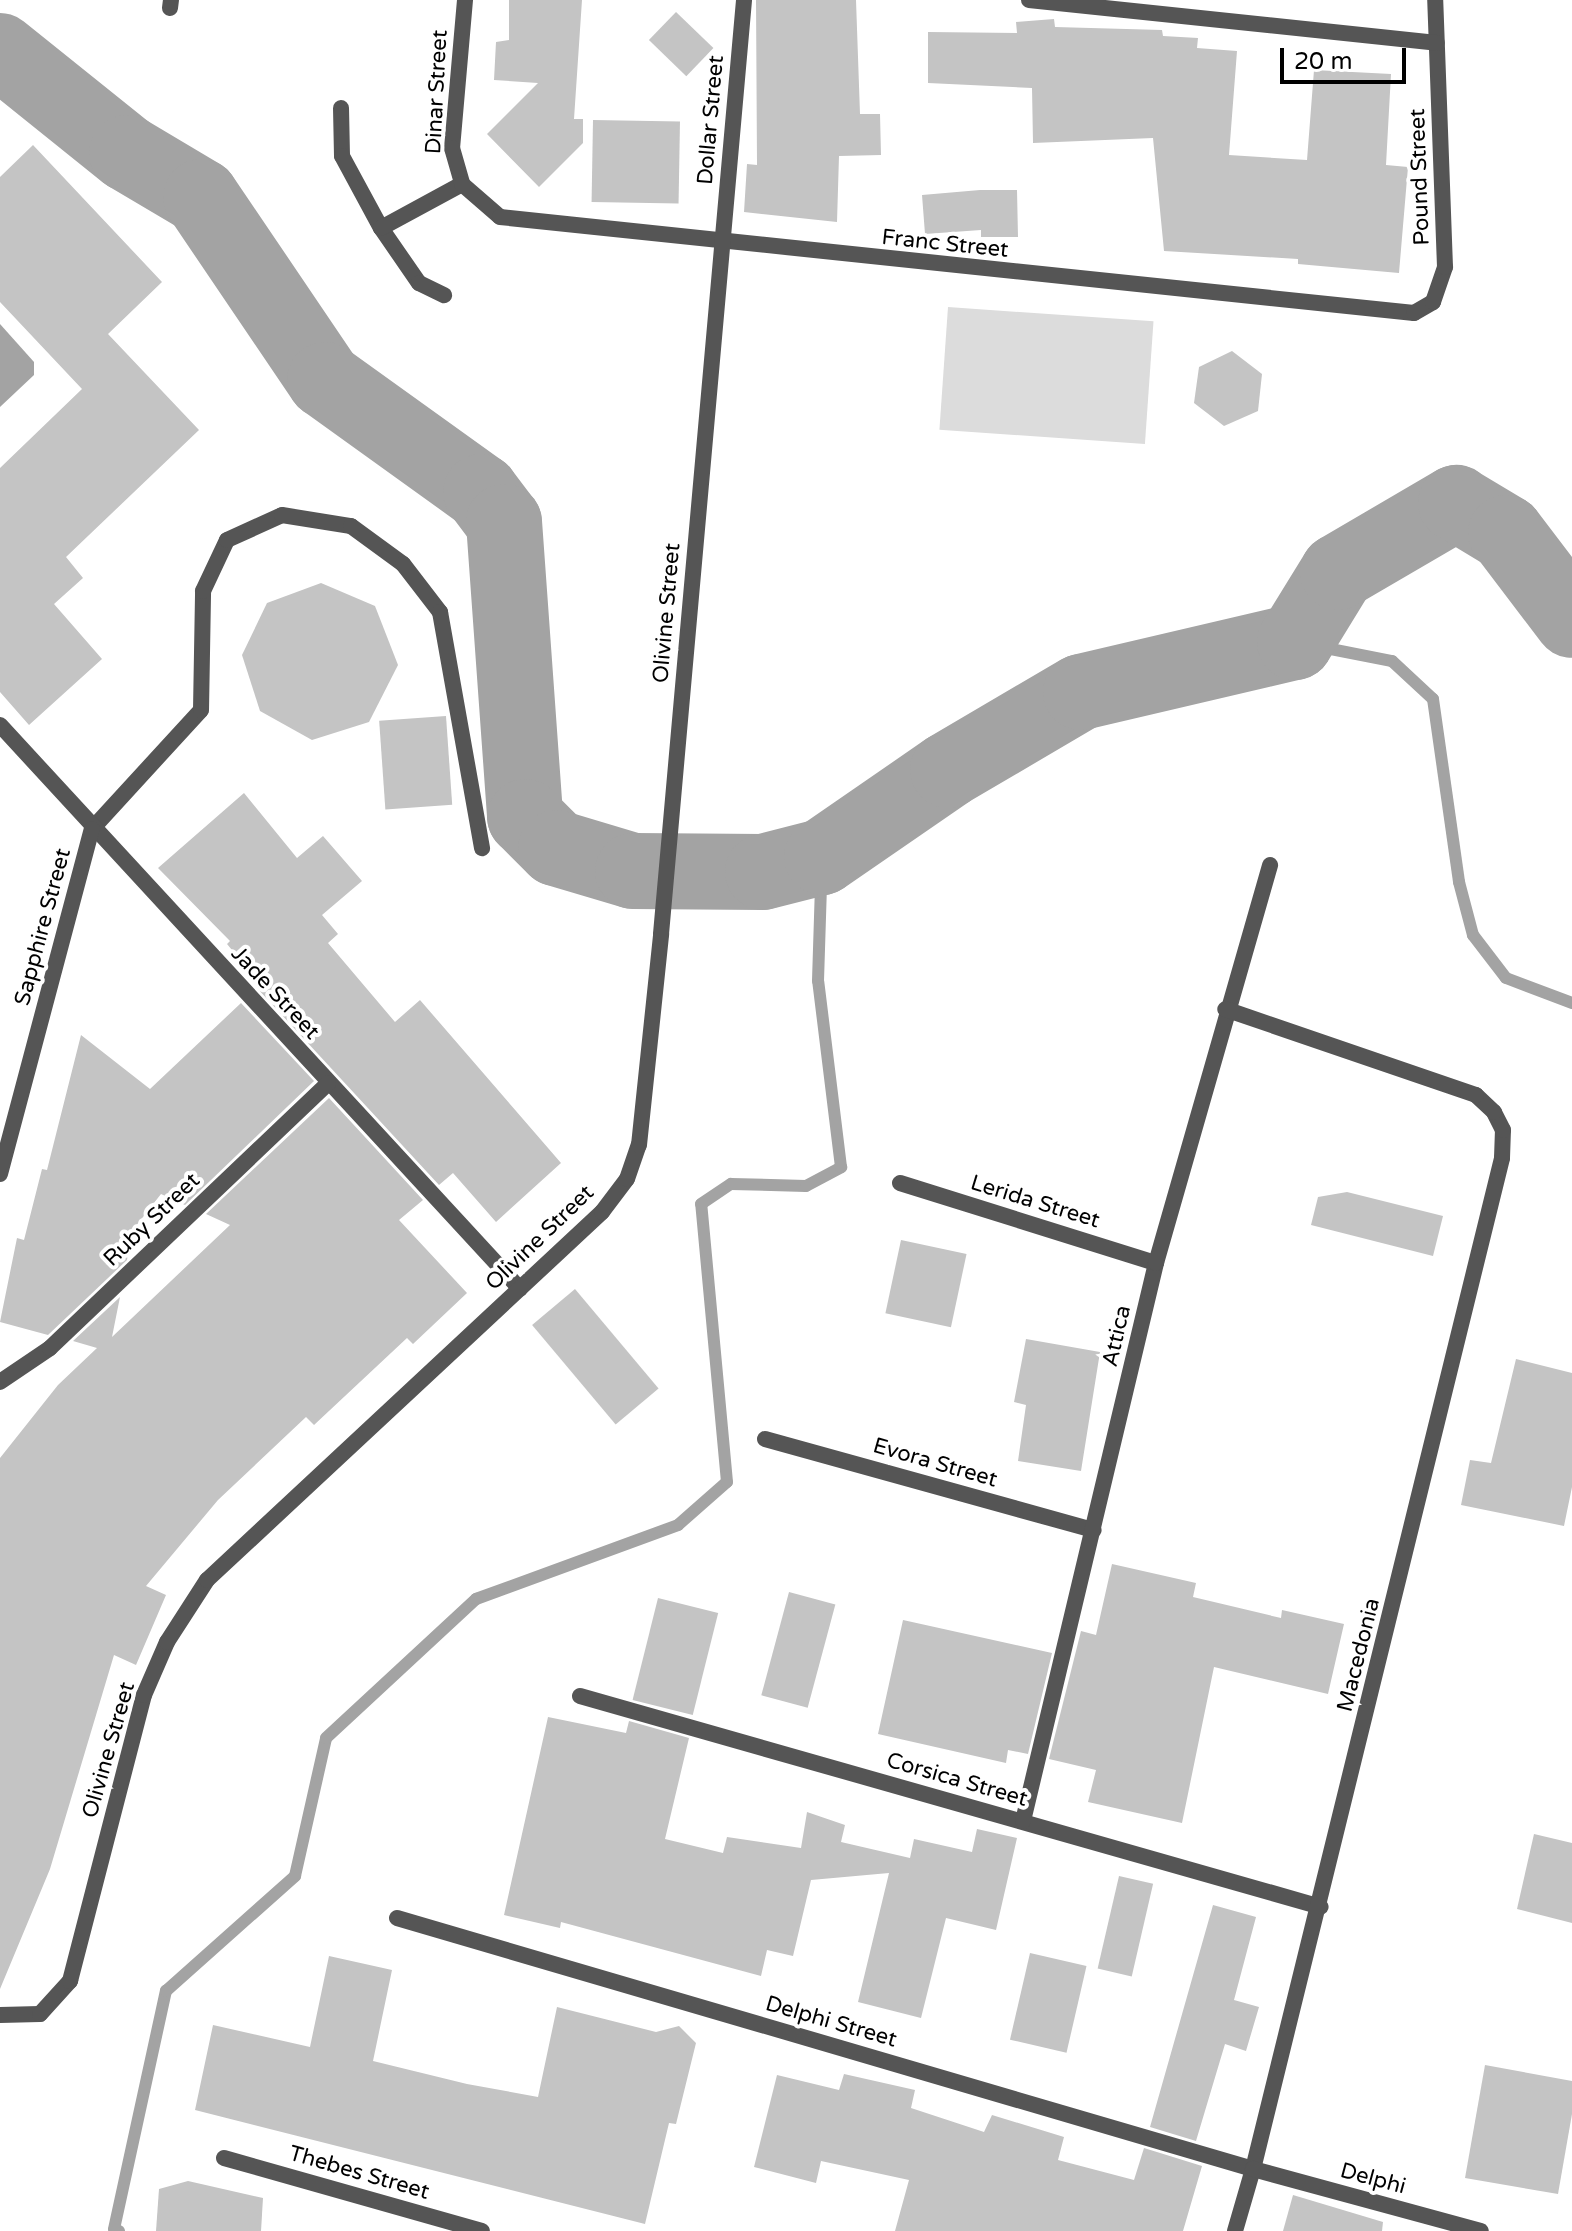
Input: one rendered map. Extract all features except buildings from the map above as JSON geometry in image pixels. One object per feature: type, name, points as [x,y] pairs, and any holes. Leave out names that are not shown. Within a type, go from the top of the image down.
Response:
[{"type":"street","name":"Dinar Street","points":[[462,184],[452,148],[465,0]]},
{"type":"street","name":"Dollar Street","points":[[723,244],[744,0]]},
{"type":"street","points":[[1029,0],[1437,43]]},
{"type":"street","name":"Pound Street","points":[[1433,302],[1445,267],[1435,0]]},
{"type":"street","points":[[341,108],[342,156],[381,228],[419,283],[444,295]]},
{"type":"street","points":[[381,228],[462,184]]},
{"type":"street","name":"Franc Street","points":[[462,184],[500,217],[723,244],[1414,313],[1433,302]]},
{"type":"street","name":"Olivine Street","points":[[0,2015],[40,2014],[70,1981],[144,1695],[185,1613],[241,1545],[602,1212],[627,1179],[639,1145],[661,934],[723,244]]},
{"type":"street","points":[[92,829],[201,710],[203,591],[227,540],[282,515],[351,526],[403,564],[440,612],[482,848]]},
{"type":"street","name":"Jade Street","points":[[0,725],[92,829],[520,1289]]},
{"type":"street","name":"Sapphire Street","points":[[0,1174],[92,829]]},
{"type":"street","name":"Attica","points":[[1023,1821],[1156,1263],[1225,1009],[1270,865]]},
{"type":"street","name":"Macedonia","points":[[1225,1009],[1476,1095],[1494,1112],[1503,1130],[1502,1158],[1321,1907],[1235,2231]]},
{"type":"street","name":"Ruby Street","points":[[0,1382],[50,1348],[328,1083]]},
{"type":"street","name":"Lerida Street","points":[[900,1183],[1156,1263]]},
{"type":"street","name":"Evora Street","points":[[765,1439],[1094,1530]]},
{"type":"street","name":"Corsica Street","points":[[580,1696],[1321,1907]]},
{"type":"street","name":"Delphi Street","points":[[397,1918],[1253,2169]]},
{"type":"street","name":"Thebes Street","points":[[224,2158],[482,2231]]},
{"type":"street","name":"Delphi","points":[[1253,2169],[1481,2231]]},
{"type":"shaded area","points":[[948,307],[1153,321],[1145,444],[939,430]]},
{"type":"shaded area","points":[[0,324],[34,362],[34,375],[0,407]]},
{"type":"waterway","points":[[0,51],[127,153],[201,197],[325,380],[481,492],[504,522],[525,817],[556,848],[633,871],[763,872],[822,857],[948,770],[1081,692],[1295,642],[1338,572],[1456,503],[1506,533],[1572,620]]},
{"type":"waterway","points":[[1295,642],[1392,661],[1433,699],[1459,882],[1473,935],[1506,978],[1572,1003]]},
{"type":"waterway","points":[[119,2231],[114,2229],[166,1991],[295,1876],[326,1738],[476,1599],[678,1525],[727,1482],[701,1204],[731,1184],[806,1186],[841,1167],[818,981],[822,857]]}]
